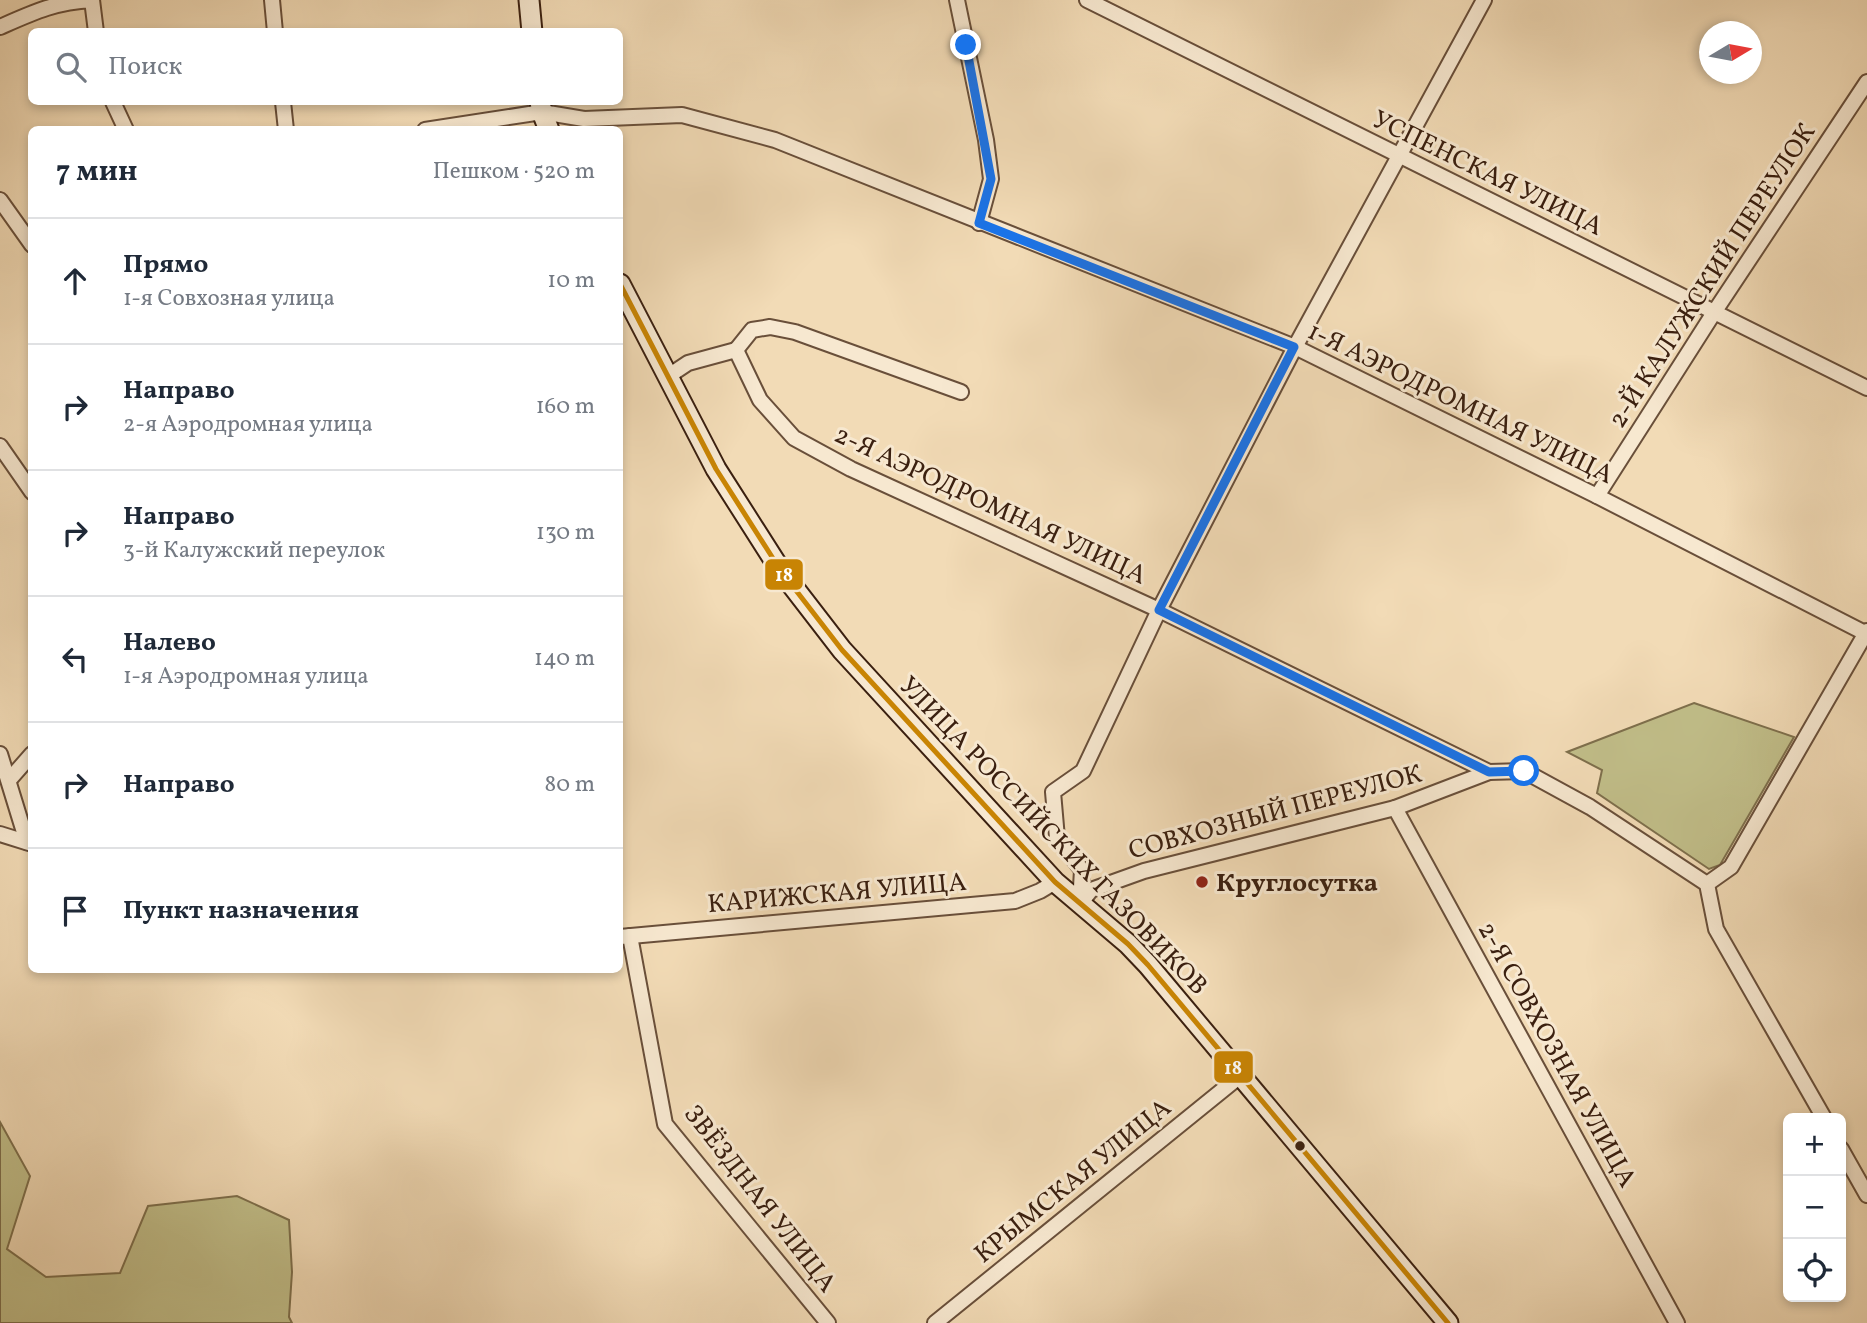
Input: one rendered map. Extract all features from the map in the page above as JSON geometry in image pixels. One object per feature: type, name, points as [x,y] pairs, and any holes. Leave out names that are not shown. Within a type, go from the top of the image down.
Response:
[{"type":"main road","points":[[529,0],[532,28]]},
{"type":"main road","name":"УЛИЦА РОССИЙСКИХ ГАЗОВИКОВ","points":[[623,290],[716,469],[781,571],[842,650],[1055,882],[1128,944],[1148,965],[1448,1323]]},
{"type":"street","points":[[0,27],[43,8],[65,2],[92,0],[96,28]]},
{"type":"street","points":[[272,0],[275,28]]},
{"type":"street","points":[[957,0],[986,140],[991,179],[979,223]]},
{"type":"street","name":"УСПЕНСКАЯ УЛИЦА","points":[[1087,0],[1867,388]]},
{"type":"street","points":[[1080,904],[1082,870],[1057,838],[1053,792],[1083,771],[1159,610],[1294,347],[1484,0]]},
{"type":"street","name":"2-Й КАЛУЖСКИЙ ПЕРЕУЛОК","points":[[1597,496],[1715,311],[1867,82]]},
{"type":"street","points":[[114,105],[124,126]]},
{"type":"street","points":[[283,105],[286,126]]},
{"type":"street","name":"1-Я АЭРОДРОМНАЯ УЛИЦА","points":[[455,126],[544,114],[584,119],[681,115],[775,140],[1294,347],[1867,633]]},
{"type":"street","points":[[0,200],[28,239]]},
{"type":"street","points":[[667,377],[688,363],[736,350],[752,330],[769,327],[795,332],[961,392]]},
{"type":"street","name":"2-Я АЭРОДРОМНАЯ УЛИЦА","points":[[736,350],[760,400],[794,438],[851,468],[1159,610],[1489,772]]},
{"type":"street","points":[[0,446],[28,486]]},
{"type":"street","points":[[1707,884],[1731,867],[1867,633]]},
{"type":"street","points":[[0,754],[28,840]]},
{"type":"street","points":[[9,780],[28,759]]},
{"type":"street","points":[[1489,772],[1524,771],[1590,807],[1707,884],[1716,929],[1821,1113]]},
{"type":"street","name":"СОВХОЗНЫЙ ПЕРЕУЛОК","points":[[1080,904],[1091,890],[1144,871],[1395,808],[1489,772]]},
{"type":"street","name":"2-Я СОВХОЗНАЯ УЛИЦА","points":[[1395,808],[1677,1323]]},
{"type":"street","points":[[0,834],[28,843]]},
{"type":"street","name":"КАРИЖСКАЯ УЛИЦА","points":[[625,936],[1015,901],[1055,882]]},
{"type":"street","name":"ЗВЁЗДНАЯ УЛИЦА","points":[[625,936],[665,1124],[828,1323]]},
{"type":"street","name":"КРЫМСКАЯ УЛИЦА","points":[[935,1323],[1240,1076]]},
{"type":"street","points":[[1846,1158],[1867,1195]]},
{"type":"shaded area","points":[[1694,703],[1794,737],[1720,865],[1709,869],[1597,793],[1602,770],[1567,752]]},
{"type":"shaded area","points":[[0,1122],[30,1176],[7,1249],[46,1277],[120,1273],[148,1206],[237,1196],[289,1220],[292,1272],[289,1317],[292,1323],[0,1323]]},
{"type":"transit line","name":"18","points":[[623,290],[716,469],[781,571],[842,650],[1055,882],[1128,944],[1148,965],[1448,1323]]},
{"type":"place","name":"Круглосутка","points":[[1202,882]]},
{"type":"route","points":[[966,45],[986,140],[991,179],[979,223],[1294,347],[1159,610],[1489,772],[1524,771]]}]
